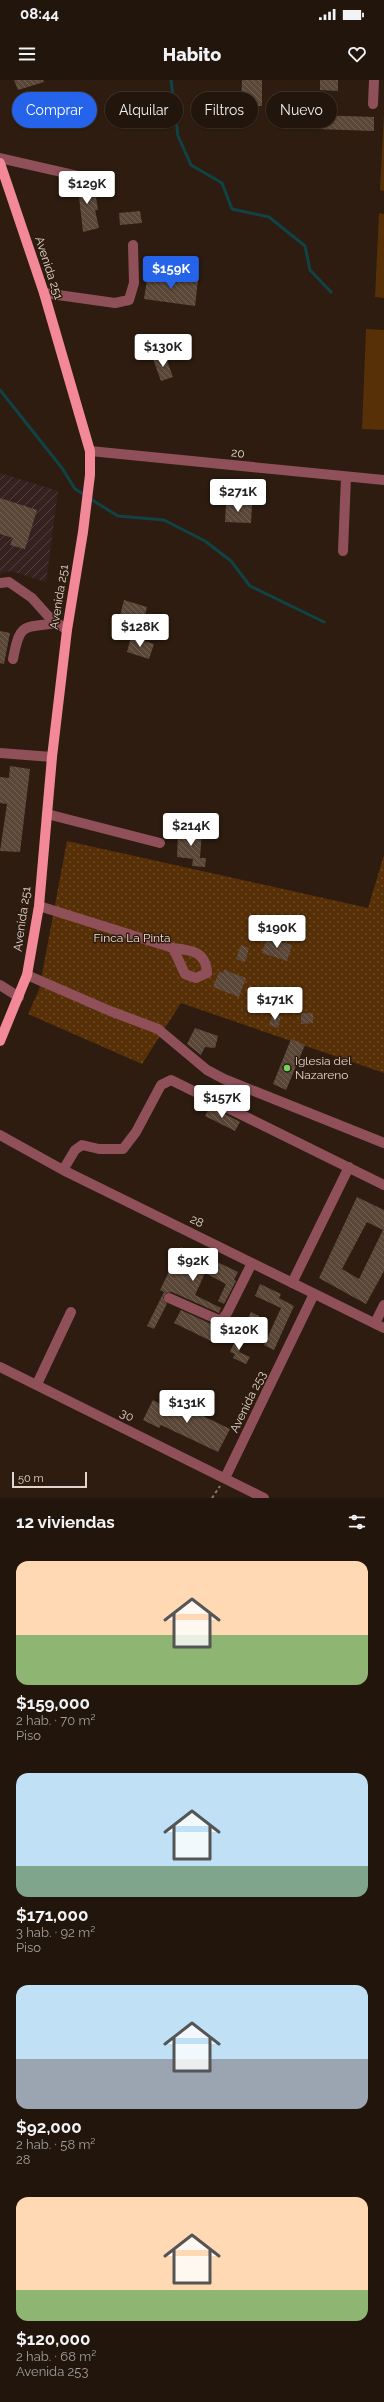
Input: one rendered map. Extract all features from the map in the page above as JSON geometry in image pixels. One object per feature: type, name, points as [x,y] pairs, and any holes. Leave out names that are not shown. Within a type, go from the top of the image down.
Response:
[{"type":"main road","name":"Avenida 251","points":[[0,163],[44,293],[90,450],[90,475],[83,532],[67,630],[52,757],[38,906],[27,975],[0,1041]]},
{"type":"street","points":[[373,104],[374,80]]},
{"type":"street","points":[[0,158],[92,178]]},
{"type":"street","points":[[44,293],[115,303],[129,300],[134,283],[133,245]]},
{"type":"street","name":"20","points":[[90,450],[384,480]]},
{"type":"street","points":[[343,551],[346,477]]},
{"type":"street","points":[[0,583],[9,582],[32,598],[49,617],[67,630]]},
{"type":"street","points":[[13,659],[18,636],[26,628],[58,623]]},
{"type":"street","points":[[0,753],[52,757]]},
{"type":"street","points":[[47,814],[160,843]]},
{"type":"street","points":[[38,906],[173,948]]},
{"type":"street","points":[[27,975],[110,1011],[158,1029],[207,1070],[224,1079],[384,1143]]},
{"type":"street","points":[[0,985],[19,997]]},
{"type":"street","points":[[63,1170],[75,1150],[82,1145],[99,1149],[123,1149],[136,1132],[161,1085],[171,1080],[384,1185]]},
{"type":"street","name":"28","points":[[0,1135],[63,1170],[380,1326]]},
{"type":"street","points":[[292,1283],[350,1168]]},
{"type":"street","points":[[169,1298],[221,1321],[227,1313],[252,1263]]},
{"type":"street","name":"Avenida 253","points":[[226,1478],[314,1294]]},
{"type":"street","points":[[380,1326],[384,1305]]},
{"type":"street","points":[[37,1384],[71,1312]]},
{"type":"street","name":"30","points":[[0,1367],[37,1384],[264,1498]]},
{"type":"path","points":[[212,1498],[226,1478]]},
{"type":"shaded area","points":[[0,473],[58,491],[46,582],[11,571],[0,574]]},
{"type":"green space","points":[[384,113],[384,191],[380,190]]},
{"type":"green space","points":[[379,213],[384,214],[384,298],[375,297]]},
{"type":"green space","points":[[366,329],[384,330],[384,430],[362,429]]},
{"type":"green space","name":"Finca La Pinta","points":[[67,841],[368,908],[384,855],[384,1073],[181,1003],[142,1064],[28,1014],[39,990]]},
{"type":"building","points":[[14,80],[43,80],[44,82],[18,90]]},
{"type":"building","points":[[242,80],[262,80],[262,106],[258,106],[258,92],[242,92]]},
{"type":"building","points":[[320,80],[338,80],[338,91],[320,90]]},
{"type":"building","points":[[337,116],[374,117],[374,131],[317,129],[337,128]]},
{"type":"building","points":[[68,180],[93,185],[91,198],[96,197],[98,210],[95,210],[99,228],[83,232],[78,188],[67,185]]},
{"type":"building","points":[[140,211],[142,223],[120,225],[119,213]]},
{"type":"building","points":[[148,273],[198,280],[195,306],[144,299]]},
{"type":"building","points":[[165,355],[173,377],[161,381],[153,359]]},
{"type":"building","points":[[0,498],[37,510],[25,549],[10,545],[13,538],[0,534]]},
{"type":"building","points":[[226,503],[252,505],[251,523],[225,522]]},
{"type":"building","points":[[124,600],[147,607],[143,623],[120,616]]},
{"type":"building","points":[[0,631],[10,633],[4,664],[0,663]]},
{"type":"building","points":[[131,637],[154,644],[149,659],[127,652]]},
{"type":"building","points":[[10,766],[30,769],[20,852],[0,851],[7,804],[0,803],[0,777],[9,778]]},
{"type":"building","points":[[186,830],[202,832],[200,858],[206,858],[205,867],[192,866],[193,859],[177,857],[178,832],[186,833]]},
{"type":"building","points":[[267,937],[292,945],[287,961],[262,953]]},
{"type":"building","points":[[241,945],[249,948],[245,962],[236,959]]},
{"type":"building","points":[[224,970],[246,978],[239,997],[213,987],[219,972],[223,973]]},
{"type":"building","points":[[273,1013],[281,1016],[278,1028],[269,1025]]},
{"type":"building","points":[[301,1013],[313,1013],[313,1023],[301,1024]]},
{"type":"building","points":[[195,1028],[218,1036],[215,1048],[205,1047],[201,1055],[187,1044]]},
{"type":"building","name":"Iglesia del Nazareno","points":[[291,1039],[305,1045],[286,1090],[273,1084]]},
{"type":"building","points":[[210,1106],[240,1122],[235,1131],[205,1116]]},
{"type":"building","points":[[357,1197],[384,1210],[384,1271],[366,1304],[319,1278]],"holes":[[[367,1222],[383,1230],[359,1279],[342,1269]]]},
{"type":"building","points":[[181,1247],[194,1253],[190,1261],[204,1268],[209,1258],[238,1272],[234,1280],[236,1281],[224,1304],[218,1301],[226,1284],[205,1273],[195,1295],[221,1308],[219,1313],[172,1292],[166,1293],[163,1298],[167,1304],[154,1329],[147,1326],[164,1292],[160,1290]]},
{"type":"building","points":[[260,1284],[281,1294],[279,1298],[294,1306],[274,1350],[264,1345],[281,1308],[255,1296]]},
{"type":"building","points":[[181,1310],[213,1325],[211,1328],[218,1332],[213,1342],[174,1323]]},
{"type":"building","points":[[251,1312],[259,1316],[250,1335],[242,1331]]},
{"type":"building","points":[[237,1336],[245,1339],[239,1352],[250,1357],[246,1364],[233,1358],[235,1354],[230,1352]]},
{"type":"building","points":[[168,1399],[230,1429],[218,1452],[161,1425],[159,1428],[143,1420],[153,1400],[164,1406]]},
{"type":"waterway","points":[[171,80],[178,136],[191,165],[222,183],[232,209],[269,217],[305,246],[310,270],[331,292]]},
{"type":"waterway","points":[[0,390],[62,468],[75,489],[85,495]]},
{"type":"waterway","points":[[89,498],[118,516],[164,520],[205,541],[231,561],[250,586],[324,622]]},
{"type":"place","name":"Iglesia del Nazareno","points":[[287,1068]]}]
